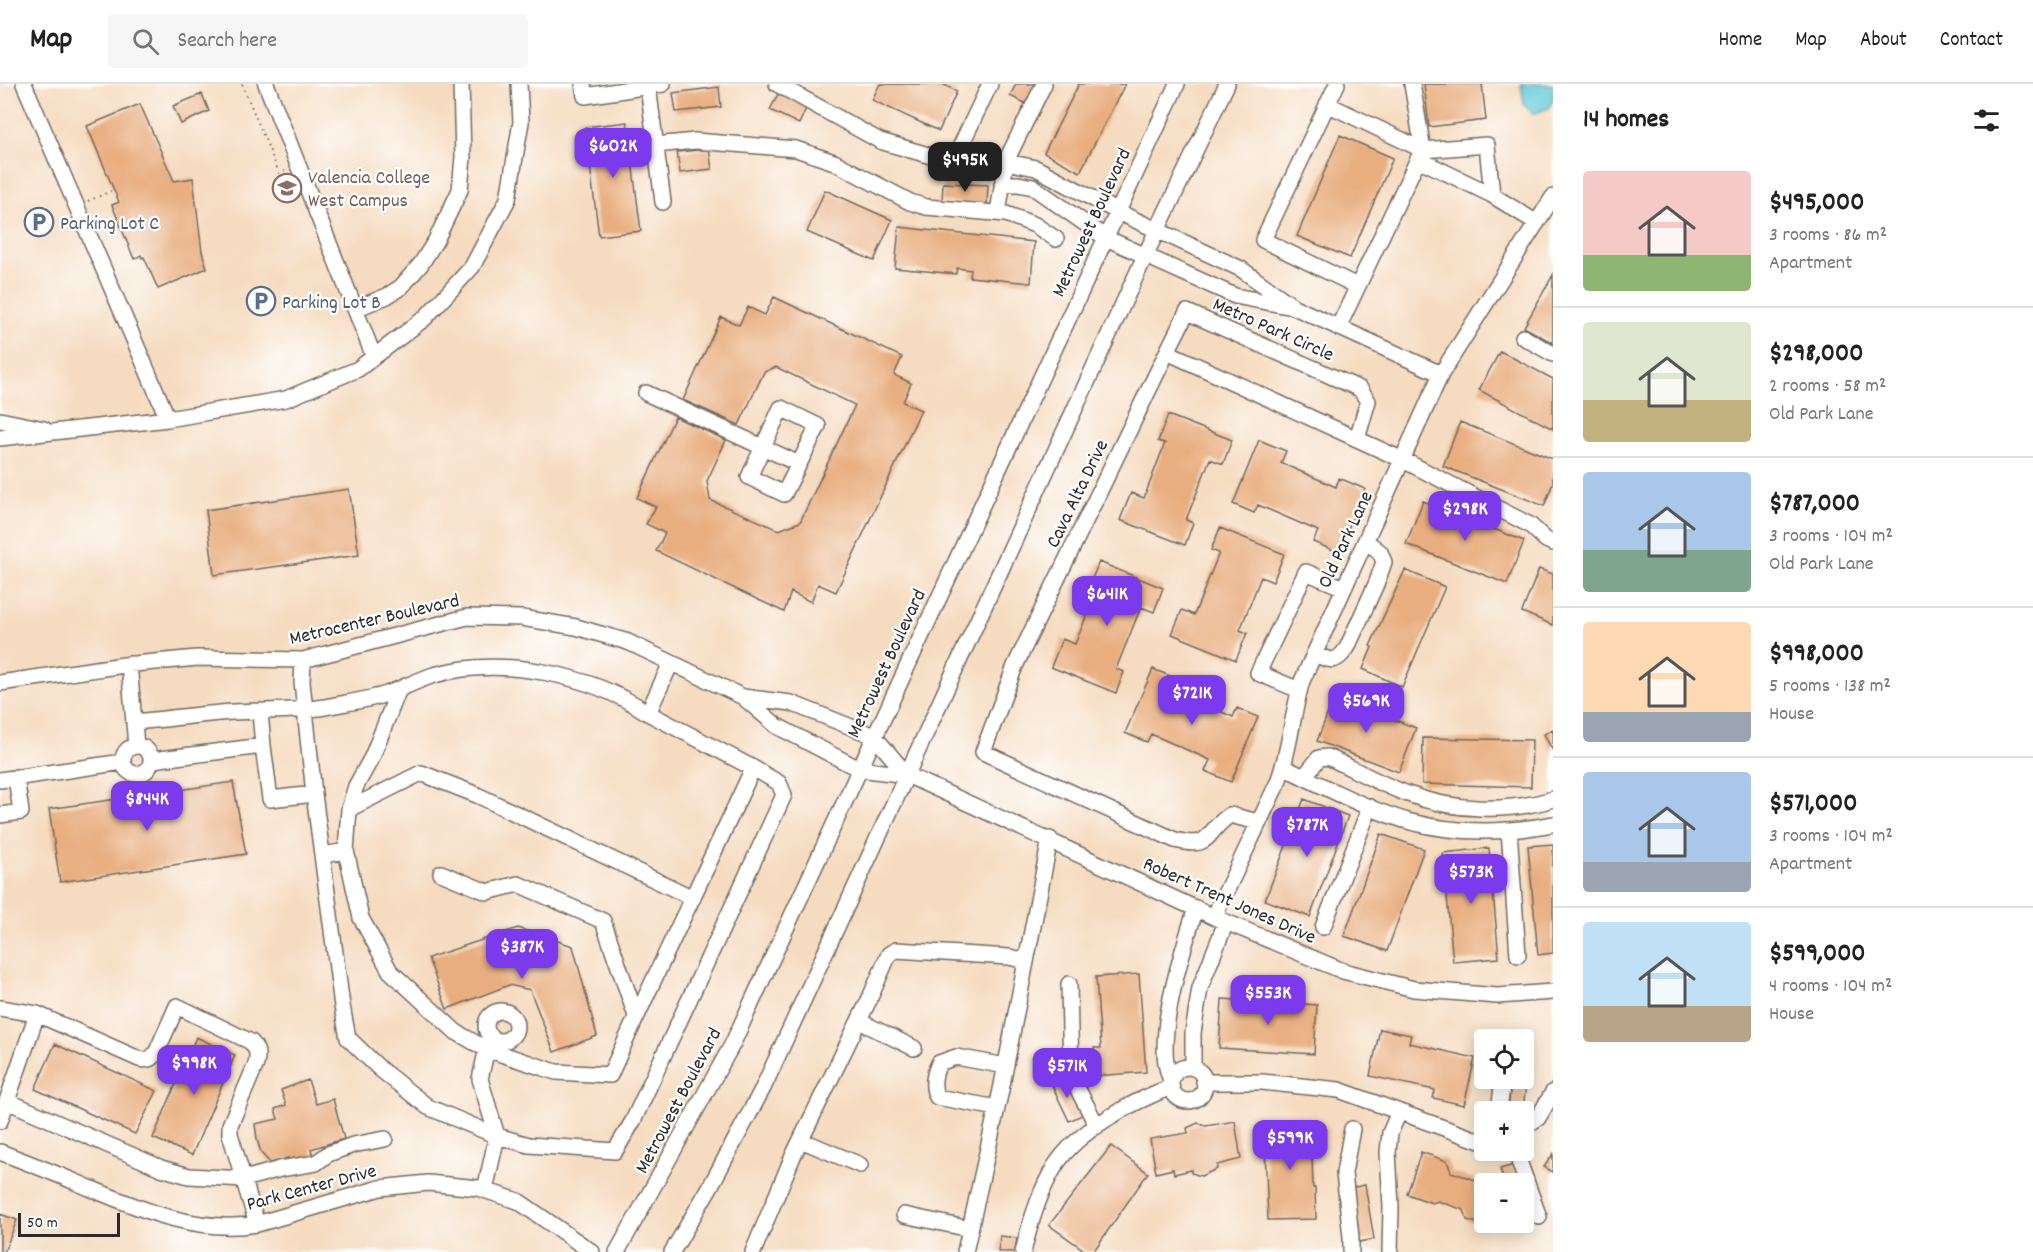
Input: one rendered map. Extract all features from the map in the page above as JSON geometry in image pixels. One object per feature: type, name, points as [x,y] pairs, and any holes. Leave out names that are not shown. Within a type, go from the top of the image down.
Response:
[{"type":"street","points":[[24,84],[168,419]]},
{"type":"street","points":[[266,84],[374,357]]},
{"type":"street","points":[[355,309],[387,296],[401,287],[421,264],[436,240],[460,190],[463,157],[461,84]]},
{"type":"street","points":[[0,438],[168,419],[286,399],[358,369],[425,318],[472,267],[508,199],[521,122],[519,84]]},
{"type":"street","points":[[583,84],[585,96],[656,85],[656,146],[663,202]]},
{"type":"street","name":"Metro Park Circle","points":[[777,84],[880,141],[945,160],[1005,161],[1036,168],[1118,212],[1240,269],[1294,307],[1441,374]]},
{"type":"street","points":[[954,160],[990,84]]},
{"type":"street","points":[[998,213],[1005,161],[1044,84]]},
{"type":"street","name":"Metrowest Boulevard","points":[[617,1252],[732,1045],[1177,84]]},
{"type":"street","points":[[672,1252],[763,1088],[1145,256],[1227,84]]},
{"type":"street","points":[[1337,84],[1263,240],[1357,286]]},
{"type":"street","points":[[1338,328],[1420,154],[1412,84]]},
{"type":"street","points":[[1328,104],[1420,154],[1537,223]]},
{"type":"street","points":[[656,146],[695,141],[796,148],[834,162],[910,202],[926,207],[1006,213],[1056,239]]},
{"type":"street","points":[[1420,154],[1487,145],[1492,195]]},
{"type":"street","name":"Metro Park Circle","points":[[1002,184],[1033,187],[1106,238],[1234,296],[1294,307]]},
{"type":"street","name":"Old Park Lane","points":[[1194,1068],[1193,1033],[1200,988],[1220,919],[1258,822],[1283,767],[1299,690],[1441,374],[1553,197]]},
{"type":"street","name":"Metro Park Circle","points":[[1167,352],[1187,312],[1360,389],[1368,401],[1357,439]]},
{"type":"street","points":[[1523,337],[1553,354]]},
{"type":"street","points":[[1167,352],[1403,460],[1530,525],[1546,540],[1553,543]]},
{"type":"street","name":"Cava Alta Drive","points":[[1167,352],[1015,666],[983,752],[1175,840],[1191,844],[1205,841],[1221,821],[1230,815],[1258,822]]},
{"type":"street","points":[[646,393],[799,464]]},
{"type":"street","points":[[782,408],[818,426],[784,494],[749,477],[763,447],[782,408]]},
{"type":"street","points":[[0,420],[53,431]]},
{"type":"street","points":[[1314,654],[1333,660],[1341,658],[1347,648],[1384,562],[1380,552],[1366,542]]},
{"type":"street","points":[[1299,690],[1258,673],[1306,572],[1344,588]]},
{"type":"street","name":"Metrocenter Boulevard","points":[[0,683],[129,664],[197,657],[303,660],[467,617],[522,618],[579,627],[628,642],[743,697],[777,726],[860,769]]},
{"type":"street","points":[[135,722],[234,712],[305,709],[386,694],[434,675],[473,669],[509,669],[572,678],[632,702],[648,713],[778,783],[784,795],[633,1120],[615,1151],[529,1145],[498,1136],[428,1107],[381,1070],[348,1038],[314,794],[305,709],[303,660]]},
{"type":"street","points":[[648,713],[671,663]]},
{"type":"street","points":[[129,664],[136,746]]},
{"type":"street","points":[[399,689],[372,757],[356,786],[349,809],[346,851],[360,918],[390,971],[456,1032],[488,1042],[556,1072],[610,1075],[753,768]]},
{"type":"street","name":"Metrocenter Boulevard","points":[[743,697],[791,704],[874,736]]},
{"type":"street","points":[[260,712],[270,799],[314,794]]},
{"type":"street","name":"Robert Trent Jones Drive","points":[[874,736],[907,775]]},
{"type":"street","points":[[136,746],[149,751],[152,760],[149,769],[136,775],[127,771],[123,762],[124,753],[136,746]]},
{"type":"street","points":[[152,760],[263,746]]},
{"type":"street","points":[[1304,777],[1319,758],[1328,757],[1408,794],[1439,804],[1482,808],[1508,807],[1553,799]]},
{"type":"street","points":[[0,780],[123,762]]},
{"type":"street","points":[[1283,767],[1370,807],[1400,818],[1450,829],[1509,830],[1553,824]]},
{"type":"street","name":"Robert Trent Jones Drive","points":[[860,769],[907,775],[1220,919],[1343,971],[1414,988],[1497,996],[1553,992]]},
{"type":"street","points":[[349,809],[421,773],[477,795],[693,898]]},
{"type":"street","points":[[0,815],[21,812],[16,777]]},
{"type":"street","points":[[1400,818],[1408,794]]},
{"type":"street","points":[[1323,927],[1370,807]]},
{"type":"street","points":[[1509,830],[1518,955]]},
{"type":"street","points":[[965,1252],[1006,1066],[1050,839]]},
{"type":"street","points":[[323,855],[346,851]]},
{"type":"street","points":[[441,873],[487,892],[518,884],[603,921],[636,1016]]},
{"type":"street","points":[[1023,1252],[1032,1217],[1055,1166],[1083,1135],[1171,1084],[1177,1071],[1182,1068],[1194,1068],[1201,1073],[1204,1082],[1200,1095],[1188,1101],[1179,1098],[1171,1084],[1166,1064],[1168,1022],[1181,956],[1196,908]]},
{"type":"street","points":[[753,1252],[801,1140],[889,954],[896,950],[1009,957],[1026,961]]},
{"type":"street","points":[[1069,984],[1071,1076],[1097,1126]]},
{"type":"street","points":[[0,1008],[37,1014],[147,1061],[153,1058],[157,1051],[177,1006],[252,1042],[258,1055],[256,1064],[230,1125],[230,1134],[257,1224]]},
{"type":"street","points":[[0,1121],[37,1014]]},
{"type":"street","points":[[859,1021],[914,1048]]},
{"type":"street","points":[[485,1190],[498,1136],[480,1079],[488,1042]]},
{"type":"street","points":[[997,1108],[937,1097],[934,1091],[934,1075],[939,1062],[956,1057],[1006,1066]]},
{"type":"street","points":[[1204,1082],[1262,1082],[1340,1090],[1474,1139]]},
{"type":"street","points":[[1534,1121],[1538,1118],[1553,1092]]},
{"type":"street","points":[[7,1101],[161,1168],[189,1176],[244,1179],[280,1169],[316,1163],[328,1154],[353,1145],[385,1139]]},
{"type":"street","points":[[1390,1252],[1391,1207],[1388,1152],[1390,1133],[1399,1112]]},
{"type":"street","points":[[1351,1252],[1344,1173],[1353,1129]]},
{"type":"street","points":[[801,1140],[860,1165]]},
{"type":"street","name":"Park Center Drive","points":[[0,1152],[149,1212],[192,1224],[242,1227],[380,1188],[428,1183],[478,1188],[518,1201],[592,1252]]},
{"type":"street","points":[[1519,1161],[1539,1217]]},
{"type":"street","points":[[904,1215],[970,1229]]},
{"type":"path","points":[[242,84],[279,173],[289,170]]},
{"type":"path","points":[[88,201],[111,191]]},
{"type":"water","points":[[1521,84],[1553,84],[1553,100],[1549,108],[1534,114],[1524,105]]},
{"type":"building","points":[[880,84],[942,84],[957,91],[939,131],[872,100]]},
{"type":"building","points":[[1016,84],[1037,84],[1027,104],[1010,96]]},
{"type":"building","points":[[1079,84],[1125,84],[1080,172],[1044,153]]},
{"type":"building","points":[[1424,84],[1482,84],[1486,120],[1429,127]]},
{"type":"building","points":[[719,87],[721,107],[676,112],[673,93]]},
{"type":"building","points":[[779,92],[807,106],[799,124],[770,110]]},
{"type":"building","points":[[202,94],[209,111],[181,124],[173,106]]},
{"type":"building","points":[[140,104],[174,181],[193,178],[202,252],[207,268],[158,289],[144,257],[142,258],[141,255],[134,259],[112,205],[119,202],[87,126]]},
{"type":"building","points":[[627,122],[641,231],[599,236],[585,127]]},
{"type":"building","points":[[1340,135],[1393,158],[1350,258],[1297,236]]},
{"type":"building","points":[[709,149],[712,169],[680,173],[677,152]]},
{"type":"building","points":[[943,183],[988,185],[987,204],[942,201]]},
{"type":"building","points":[[825,190],[892,220],[874,261],[807,232]]},
{"type":"building","points":[[899,227],[1034,242],[1031,283],[970,277],[971,270],[957,268],[956,274],[895,268]]},
{"type":"building","points":[[1553,275],[1553,343],[1524,327]]},
{"type":"building","points":[[774,297],[902,357],[894,375],[911,383],[903,402],[921,410],[836,592],[818,584],[811,602],[791,592],[784,612],[656,551],[665,533],[646,524],[656,507],[637,498],[675,417],[726,440],[707,481],[710,500],[779,530],[800,522],[855,405],[776,367],[764,372],[739,425],[683,400],[721,317],[739,325],[748,307],[765,315]]},
{"type":"building","points":[[1500,351],[1553,379],[1553,429],[1479,390]]},
{"type":"building","points":[[1168,415],[1232,440],[1223,464],[1210,459],[1186,520],[1193,523],[1185,545],[1120,520],[1131,493],[1144,498],[1165,443],[1158,441]]},
{"type":"building","points":[[1460,422],[1553,459],[1553,483],[1544,506],[1443,466]]},
{"type":"building","points":[[1259,440],[1286,451],[1281,463],[1336,487],[1339,478],[1365,489],[1338,552],[1313,542],[1318,531],[1258,505],[1254,513],[1233,504]]},
{"type":"building","points":[[349,489],[359,555],[214,575],[206,510]]},
{"type":"building","points":[[1423,501],[1524,541],[1507,584],[1406,544]]},
{"type":"building","points":[[1220,528],[1284,554],[1273,582],[1261,577],[1240,630],[1247,633],[1236,660],[1172,634],[1182,610],[1194,615],[1219,553],[1211,550]]},
{"type":"building","points":[[1099,562],[1163,588],[1154,612],[1141,607],[1116,669],[1124,672],[1116,693],[1051,667],[1062,639],[1075,644],[1097,590],[1089,586]]},
{"type":"building","points":[[1539,569],[1553,574],[1553,625],[1522,612]]},
{"type":"building","points":[[1405,570],[1445,587],[1402,687],[1363,669],[1372,647],[1370,646]]},
{"type":"building","points":[[1153,669],[1177,679],[1172,690],[1233,717],[1237,708],[1258,717],[1231,782],[1205,771],[1210,760],[1151,734],[1147,742],[1125,733]]},
{"type":"building","points":[[1334,697],[1416,728],[1399,772],[1317,741]]},
{"type":"building","points":[[1553,729],[1553,751],[1544,734]]},
{"type":"building","points":[[1423,738],[1532,740],[1531,787],[1422,784]]},
{"type":"building","points":[[233,782],[246,854],[60,882],[49,809]]},
{"type":"building","points":[[1304,799],[1348,816],[1310,917],[1265,900]]},
{"type":"building","points":[[1381,834],[1424,849],[1387,951],[1344,936]]},
{"type":"building","points":[[1553,844],[1553,953],[1538,955],[1528,846]]},
{"type":"building","points":[[1489,848],[1499,958],[1453,962],[1443,853]]},
{"type":"building","points":[[518,928],[573,946],[597,1036],[554,1052],[530,990],[509,985],[447,1009],[428,958]]},
{"type":"building","points":[[1139,974],[1146,1072],[1096,1076],[1094,1048],[1101,1048],[1096,977]]},
{"type":"building","points":[[1222,999],[1317,1005],[1314,1054],[1219,1048]]},
{"type":"building","points":[[1380,1029],[1411,1035],[1409,1043],[1474,1058],[1464,1105],[1433,1098],[1435,1090],[1370,1076]]},
{"type":"building","points":[[196,1037],[235,1055],[192,1155],[153,1138]]},
{"type":"building","points":[[55,1044],[157,1091],[135,1134],[35,1089]]},
{"type":"building","points":[[1064,1077],[1082,1115],[1069,1121],[1051,1083]]},
{"type":"building","points":[[308,1080],[316,1104],[333,1099],[344,1139],[311,1149],[315,1162],[294,1166],[288,1158],[271,1164],[261,1153],[255,1124],[278,1119],[275,1109],[286,1105],[281,1090]]},
{"type":"building","points":[[1510,1089],[1525,1089],[1524,1101],[1509,1101]]},
{"type":"building","points":[[1235,1121],[1241,1159],[1217,1165],[1217,1169],[1201,1176],[1191,1173],[1191,1170],[1174,1174],[1173,1169],[1156,1173],[1150,1139],[1188,1133],[1187,1128],[1198,1123],[1206,1126]]},
{"type":"building","points":[[1311,1121],[1316,1219],[1268,1220],[1264,1123]]},
{"type":"building","points":[[1111,1146],[1148,1173],[1093,1252],[1087,1252],[1049,1225]]},
{"type":"building","points":[[1421,1152],[1447,1161],[1451,1172],[1474,1180],[1474,1222],[1467,1220],[1464,1210],[1438,1201],[1432,1203],[1407,1194]]},
{"type":"building","points":[[1553,1154],[1553,1172],[1544,1167]]},
{"type":"building","points":[[1514,1165],[1517,1173],[1501,1173],[1500,1169]]},
{"type":"building","points":[[1365,1185],[1374,1239],[1359,1242],[1351,1188]]},
{"type":"building","points":[[0,1214],[17,1220],[4,1252],[0,1252]]},
{"type":"building","points":[[1000,1236],[1017,1238],[1015,1252],[998,1252]]},
{"type":"place","name":"Valencia College West Campus","points":[[287,188]]},
{"type":"place","name":"Parking Lot C","points":[[39,222]]},
{"type":"place","name":"Parking Lot B","points":[[261,301]]}]
